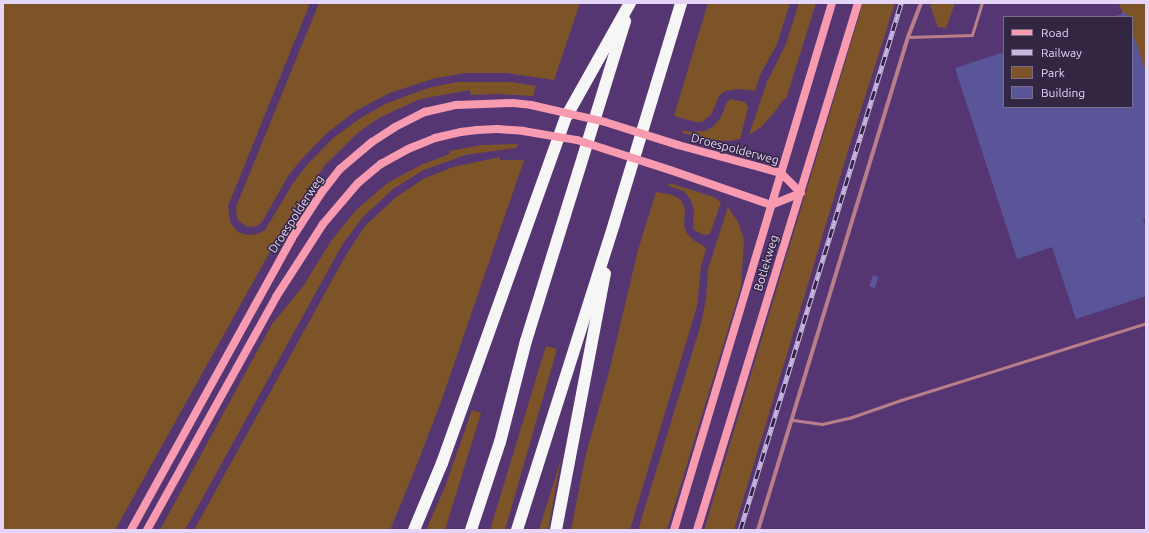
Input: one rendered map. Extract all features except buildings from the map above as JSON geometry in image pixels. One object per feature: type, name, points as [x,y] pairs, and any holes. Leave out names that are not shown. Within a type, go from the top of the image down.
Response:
[{"type":"highway","points":[[414,530],[442,463],[566,117],[630,3]]},
{"type":"highway","points":[[471,530],[500,442],[526,342],[630,3]]},
{"type":"highway","points":[[517,530],[682,3]]},
{"type":"highway","points":[[556,530],[614,224]]},
{"type":"main road","name":"Botlekweg","points":[[674,530],[832,3]]},
{"type":"main road","name":"Botlekweg","points":[[697,530],[858,3]]},
{"type":"main road","name":"Droespolderweg","points":[[130,530],[292,238],[322,192],[340,169],[372,142],[395,127],[426,112],[456,104],[513,103],[531,105],[605,122],[678,145],[781,173],[801,193]]},
{"type":"main road","points":[[147,530],[276,297],[323,224],[358,183],[381,164],[408,149],[435,138],[461,132],[497,129],[523,131],[576,140],[670,170],[771,205],[801,193]]},
{"type":"street","points":[[758,530],[793,420],[908,37],[921,3]]},
{"type":"lane","points":[[908,37],[972,35],[982,3]]},
{"type":"lane","points":[[793,420],[822,424],[849,418],[901,400],[1146,323]]},
{"type":"green space","points":[[3,3],[310,3],[228,206],[230,222],[238,232],[248,235],[257,234],[265,230],[292,185],[306,166],[332,139],[359,119],[385,104],[428,88],[457,82],[511,82],[536,86],[533,96],[498,94],[471,95],[470,90],[420,99],[379,118],[360,131],[325,165],[287,221],[115,530],[3,530]]},
{"type":"green space","points":[[319,3],[580,3],[554,80],[507,73],[465,73],[432,79],[390,93],[357,110],[327,133],[288,176],[262,222],[257,226],[247,227],[237,219],[236,207]]},
{"type":"green space","points":[[708,3],[790,3],[777,44],[760,75],[755,91],[739,89],[725,91],[719,96],[711,115],[702,122],[695,122],[674,116]]},
{"type":"green space","points":[[799,3],[816,3],[786,99],[783,100],[761,127],[749,135],[767,82],[786,44]]},
{"type":"green space","points":[[863,3],[895,3],[851,141],[734,530],[704,530]]},
{"type":"green space","points":[[932,3],[955,3],[946,28],[938,27],[930,5]]},
{"type":"green space","points":[[1119,3],[1146,3],[1146,87],[1133,47],[1133,16],[1124,16]]},
{"type":"green space","points":[[731,99],[745,102],[748,108],[740,139],[730,141],[715,140],[682,133],[683,130],[690,132],[705,131],[714,126],[721,117],[727,102]]},
{"type":"green space","points":[[518,144],[516,148],[465,155],[424,170],[393,189],[363,217],[342,245],[185,530],[160,530],[272,324],[304,285],[331,241],[356,210],[389,182],[423,164],[450,154],[449,151],[482,145]]},
{"type":"green space","points":[[500,157],[500,160],[524,160],[442,399],[390,530],[194,530],[346,255],[365,226],[395,198],[423,179],[453,167]]},
{"type":"green space","points":[[669,183],[714,197],[721,202],[710,234],[704,235],[694,230],[694,209],[690,199],[684,191],[668,186]]},
{"type":"green space","points":[[656,192],[673,195],[681,200],[685,208],[684,225],[687,234],[706,249],[701,267],[697,306],[630,530],[571,530],[586,454],[609,372],[638,250]]},
{"type":"green space","points":[[728,207],[738,222],[744,240],[741,287],[667,530],[638,530],[701,324],[706,299],[708,269]]},
{"type":"green space","points":[[546,346],[557,349],[505,530],[490,530]]},
{"type":"green space","points":[[472,410],[481,413],[445,530],[426,530],[445,487]]},
{"type":"green space","points":[[561,459],[548,530],[539,530],[547,504]]},
{"type":"railway","points":[[740,530],[901,3]]}]
